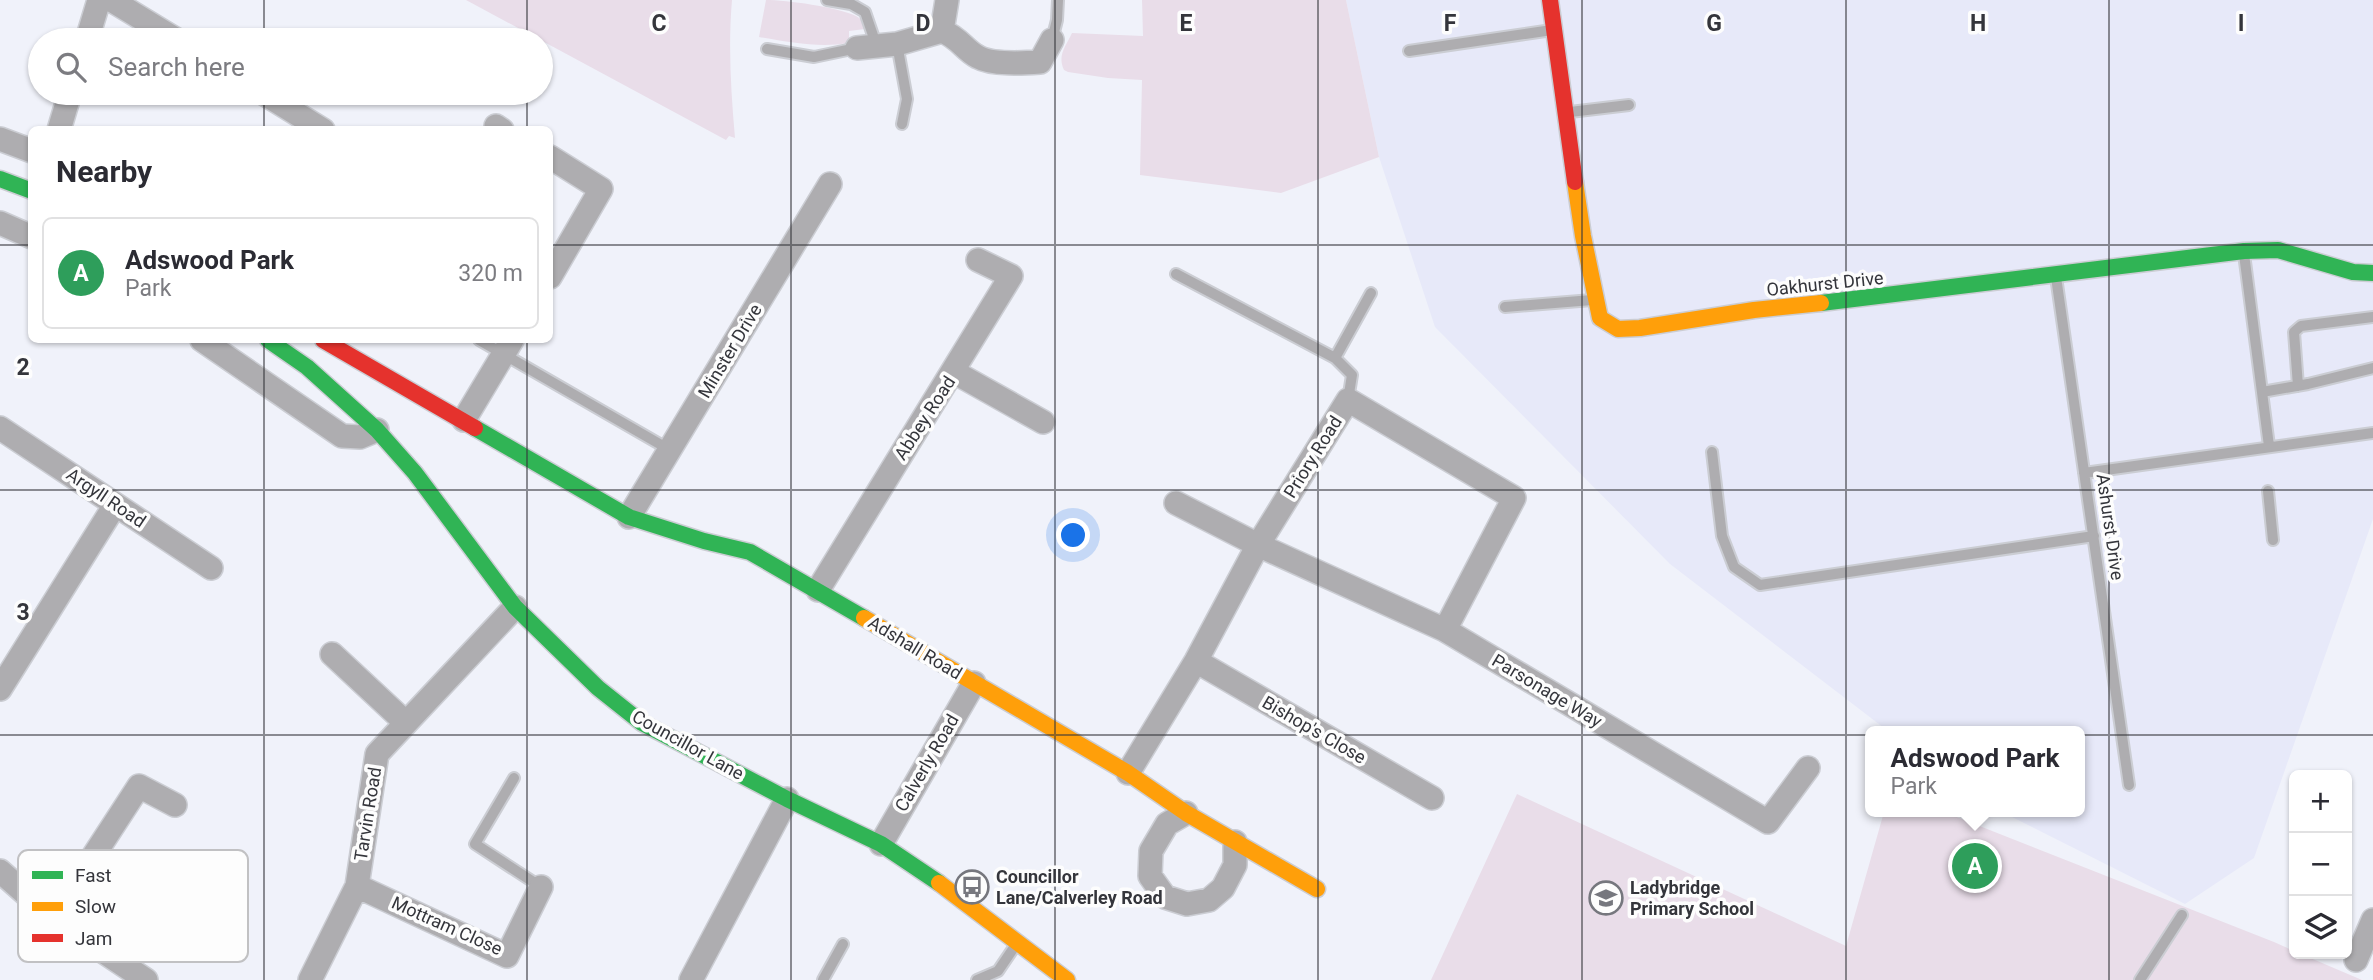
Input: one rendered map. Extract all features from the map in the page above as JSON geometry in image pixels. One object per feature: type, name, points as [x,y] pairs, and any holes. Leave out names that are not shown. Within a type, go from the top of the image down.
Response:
[{"type":"street","points":[[91,28],[99,0]]},
{"type":"street","points":[[111,0],[157,28]]},
{"type":"street","points":[[942,31],[947,0]]},
{"type":"street","name":"Oakhurst Drive","points":[[1550,0],[1583,236],[1595,300],[1600,318],[1618,329],[2244,251],[2278,250],[2353,272],[2373,274]]},
{"type":"street","points":[[877,46],[942,31],[955,36],[979,58],[1018,64],[1040,62],[1052,40]]},
{"type":"street","points":[[59,126],[66,105]]},
{"type":"street","points":[[282,105],[317,126]]},
{"type":"street","points":[[0,139],[28,149]]},
{"type":"street","points":[[553,159],[601,189],[553,272]]},
{"type":"street","points":[[0,179],[28,190]]},
{"type":"street","name":"Minster Drive","points":[[629,517],[830,184]]},
{"type":"street","points":[[0,223],[28,235]]},
{"type":"street","name":"Abbey Road","points":[[818,590],[1011,276],[978,260]]},
{"type":"street","points":[[206,343],[342,436],[360,437],[377,430]]},
{"type":"street","name":"Councillor Lane","points":[[272,343],[307,367],[377,430],[415,473],[515,607],[598,688],[642,723],[787,799],[881,844],[938,883],[1067,980]]},
{"type":"street","points":[[307,367],[324,343]]},
{"type":"street","points":[[329,343],[629,517]]},
{"type":"street","points":[[464,420],[508,347]]},
{"type":"street","points":[[954,372],[1043,422]]},
{"type":"street","name":"Priory Road","points":[[1128,773],[1196,662],[1258,545],[1348,400],[1514,498],[1445,630]]},
{"type":"street","name":"Argyll Road","points":[[0,428],[211,568]]},
{"type":"street","name":"Parsonage Way","points":[[1176,503],[1258,545],[1445,630],[1768,822],[1808,768]]},
{"type":"street","points":[[0,689],[115,505]]},
{"type":"street","name":"Adshall Road","points":[[629,517],[704,541],[750,552],[1128,773],[1186,813],[1317,889]]},
{"type":"street","name":"Tarvin Road","points":[[310,980],[357,886],[377,754],[515,607]]},
{"type":"street","points":[[332,654],[406,723]]},
{"type":"street","name":"Bishop's Close","points":[[1196,662],[1432,798]]},
{"type":"street","name":"Calverly Road","points":[[881,844],[974,683]]},
{"type":"street","points":[[97,850],[139,786],[175,805]]},
{"type":"street","points":[[691,980],[787,799]]},
{"type":"street","points":[[1186,813],[1167,824],[1151,851],[1150,876],[1165,897],[1187,904],[1209,900],[1223,888],[1235,865],[1236,842]]},
{"type":"street","points":[[1,873],[18,888]]},
{"type":"street","name":"Mottram Close","points":[[357,886],[507,956],[541,887]]},
{"type":"street","points":[[2356,960],[2373,920]]},
{"type":"street","points":[[119,962],[146,980]]},
{"type":"lane","points":[[827,0],[851,4],[865,12],[877,46],[907,99],[902,124]]},
{"type":"lane","points":[[1052,40],[1058,0]]},
{"type":"lane","points":[[1409,51],[1555,29]]},
{"type":"lane","points":[[767,49],[814,57],[877,46]]},
{"type":"lane","points":[[1567,113],[1629,105]]},
{"type":"lane","points":[[2244,251],[2269,446]]},
{"type":"lane","points":[[1176,274],[1335,358],[1352,375],[1348,400]]},
{"type":"lane","name":"Ashurst Drive","points":[[2055,274],[2129,785]]},
{"type":"lane","points":[[1335,358],[1371,293]]},
{"type":"lane","points":[[1505,307],[1595,300]]},
{"type":"lane","points":[[2298,386],[2294,332],[2301,326],[2373,317]]},
{"type":"lane","points":[[508,347],[670,450]]},
{"type":"lane","points":[[2262,393],[2373,368]]},
{"type":"lane","points":[[2084,473],[2373,433]]},
{"type":"lane","points":[[1712,452],[1722,536],[1734,567],[1760,585],[2094,536]]},
{"type":"lane","points":[[2268,491],[2273,540]]},
{"type":"lane","points":[[514,778],[475,844],[541,887]]},
{"type":"lane","points":[[2140,980],[2182,915]]},
{"type":"lane","points":[[977,980],[998,971],[1017,943]]},
{"type":"lane","points":[[823,980],[844,944]]},
{"type":"shaded area","points":[[466,0],[732,0],[730,69],[735,138],[729,136],[726,140],[553,47],[553,28],[518,28]]},
{"type":"shaded area","points":[[766,0],[812,5],[848,13],[860,18],[865,29],[849,31],[849,43],[826,45],[759,37]]},
{"type":"shaded area","points":[[1142,0],[1346,0],[1379,157],[1281,193],[1140,175],[1142,80],[1068,72],[1064,70],[1061,60],[1072,33],[1143,36]]},
{"type":"shaded area","points":[[1346,0],[2373,0],[2373,519],[2254,858],[2185,904],[2012,817],[2085,817],[2085,726],[1881,726],[1670,564],[1435,327],[1379,157]]},
{"type":"shaded area","points":[[1517,794],[1846,946],[1883,817],[1957,817],[2274,942],[2289,949],[2289,959],[2313,959],[2362,980],[1431,980]]},
{"type":"traffic: fast","points":[[0,179],[28,190]]},
{"type":"traffic: fast","points":[[1821,303],[2244,251],[2278,250],[2353,272],[2373,273]]},
{"type":"traffic: fast","points":[[272,343],[307,367],[377,430],[415,473],[515,607],[598,688],[642,723],[787,799],[881,844],[939,883]]},
{"type":"traffic: fast","points":[[475,428],[629,517],[704,541],[750,552],[864,618]]},
{"type":"traffic: slow","points":[[1575,182],[1600,318],[1618,329],[1821,303]]},
{"type":"traffic: slow","points":[[864,618],[1128,773],[1186,813],[1317,889]]},
{"type":"traffic: slow","points":[[939,883],[1067,980]]},
{"type":"traffic: jam","points":[[1550,0],[1575,182]]},
{"type":"traffic: jam","points":[[328,343],[475,428]]},
{"type":"place","name":"Adswood Park","points":[[1975,866]]},
{"type":"place","name":"Councillor Lane/Calverley Road","points":[[972,887]]},
{"type":"place","name":"Ladybridge Primary School","points":[[1606,898]]}]
